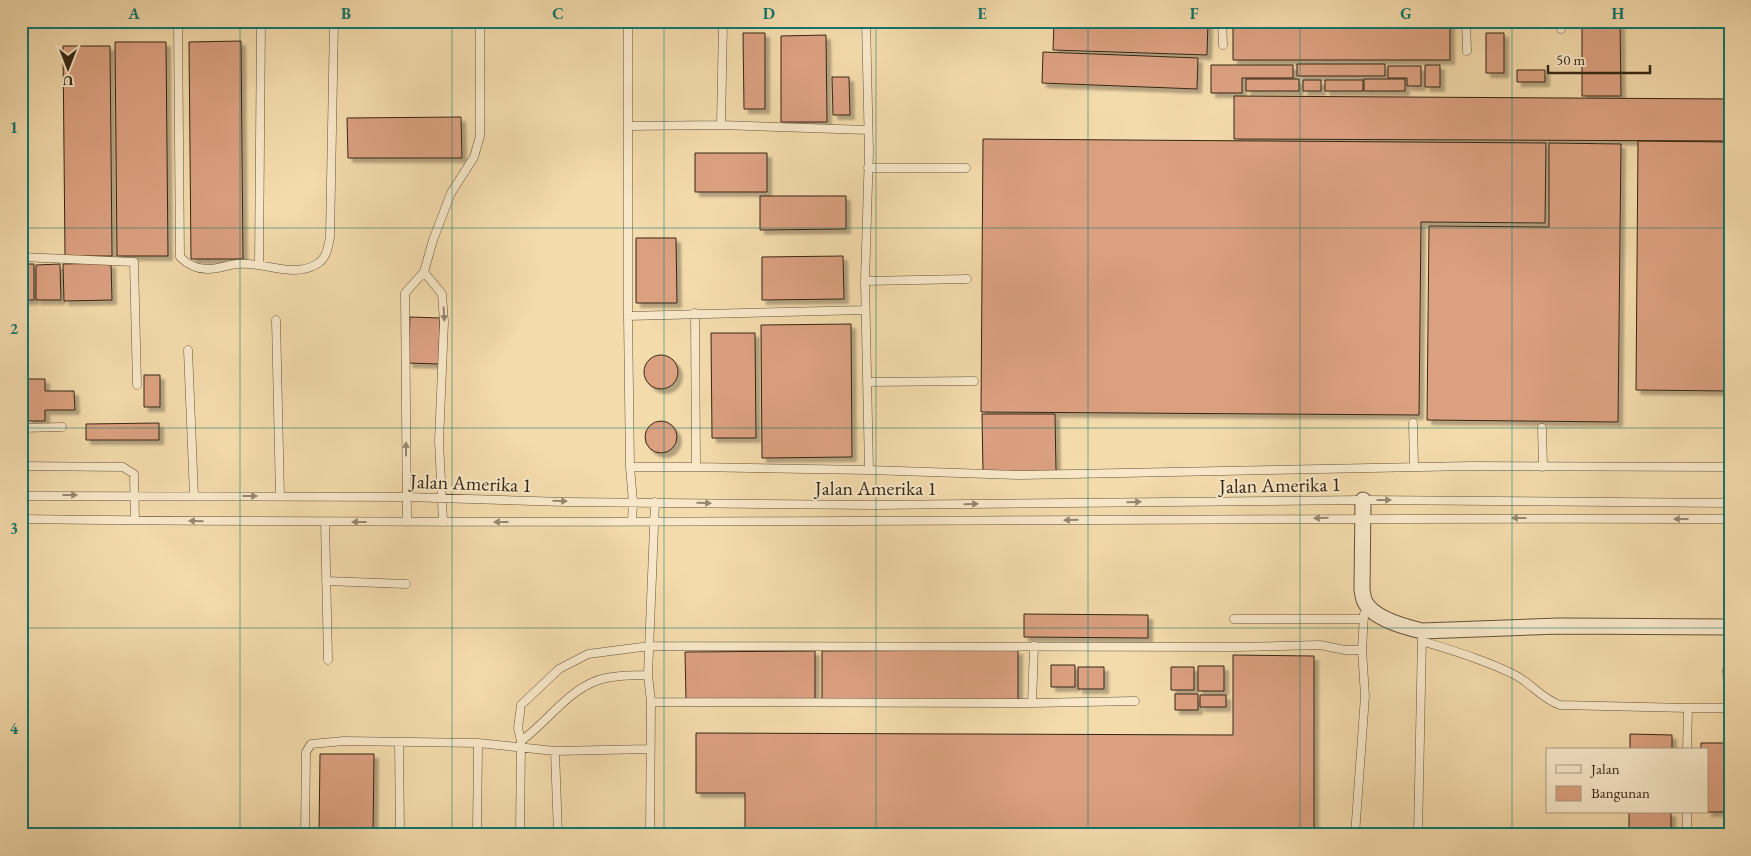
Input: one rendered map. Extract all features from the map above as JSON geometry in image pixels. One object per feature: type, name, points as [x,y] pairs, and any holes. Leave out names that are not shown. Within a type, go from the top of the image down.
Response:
[{"type":"street","points":[[1363,500],[1362,590],[1365,602],[1376,613],[1422,636],[1558,626],[1730,627]]},
{"type":"lane","points":[[178,21],[180,257],[188,265],[206,270],[237,264],[259,264],[285,270],[302,269],[317,264],[326,255],[330,237],[334,21]]},
{"type":"lane","points":[[259,264],[260,21]]},
{"type":"lane","points":[[407,522],[405,293],[424,272],[433,240],[451,193],[474,157],[480,136],[480,21]]},
{"type":"lane","points":[[628,21],[628,316],[632,521]]},
{"type":"lane","points":[[722,125],[723,21]]},
{"type":"lane","points":[[866,21],[868,168],[865,310],[869,470]]},
{"type":"lane","points":[[1222,21],[1223,45]]},
{"type":"lane","points":[[1466,21],[1468,51]]},
{"type":"lane","points":[[628,126],[722,125],[868,130]]},
{"type":"lane","points":[[868,168],[966,168]]},
{"type":"lane","points":[[21,257],[134,262],[137,385]]},
{"type":"lane","points":[[424,272],[442,294],[444,322],[439,441],[443,522]]},
{"type":"lane","points":[[865,281],[966,279]]},
{"type":"lane","points":[[628,316],[696,312],[865,310]]},
{"type":"lane","points":[[696,312],[696,467]]},
{"type":"lane","points":[[276,320],[280,496]]},
{"type":"lane","points":[[188,350],[194,496]]},
{"type":"lane","points":[[868,382],[974,381]]},
{"type":"lane","points":[[1413,423],[1414,468]]},
{"type":"lane","points":[[21,428],[62,427]]},
{"type":"lane","points":[[1542,428],[1543,467]]},
{"type":"lane","points":[[21,466],[123,467],[130,469],[134,474],[135,520]]},
{"type":"lane","points":[[630,467],[869,470],[1021,475],[1414,468],[1730,467]]},
{"type":"lane","name":"Jalan Amerika 1","points":[[21,496],[406,497],[884,505],[1363,500],[1730,503]]},
{"type":"lane","points":[[650,835],[651,702],[648,675],[655,502]]},
{"type":"lane","name":"Jalan Amerika 1","points":[[21,519],[325,522],[876,522],[1364,518],[1730,519]]},
{"type":"lane","points":[[325,522],[328,660]]},
{"type":"lane","points":[[326,581],[406,584]]},
{"type":"lane","points":[[1356,835],[1365,696],[1362,650],[1365,602]]},
{"type":"lane","points":[[1234,619],[1364,619]]},
{"type":"lane","points":[[1418,835],[1422,636],[1517,676],[1550,701],[1560,705],[1729,708],[1727,670]]},
{"type":"lane","points":[[520,835],[520,745],[518,728],[521,705],[559,669],[588,654],[650,646],[1236,647],[1320,645],[1345,650],[1362,650]]},
{"type":"lane","points":[[1032,703],[1034,646]]},
{"type":"lane","points":[[520,745],[574,693],[590,683],[605,678],[648,675]]},
{"type":"lane","points":[[651,702],[1032,703],[1134,701]]},
{"type":"lane","points":[[1687,748],[1688,708]]},
{"type":"lane","points":[[305,835],[306,752],[311,744],[344,740],[520,745],[555,751],[650,749]]},
{"type":"lane","points":[[399,742],[400,835]]},
{"type":"lane","points":[[477,835],[478,743]]},
{"type":"lane","points":[[555,751],[558,835]]},
{"type":"lane","points":[[1687,814],[1687,835]]},
{"type":"building","points":[[1054,21],[1208,21],[1207,55],[1053,50]]},
{"type":"building","points":[[1233,21],[1450,21],[1450,60],[1233,60]]},
{"type":"building","points":[[1582,21],[1620,21],[1621,96],[1582,96]]},
{"type":"building","points":[[743,33],[765,33],[765,109],[744,109]]},
{"type":"building","points":[[1486,33],[1504,33],[1504,73],[1486,73]]},
{"type":"building","points":[[826,35],[827,122],[781,122],[781,36]]},
{"type":"building","points":[[241,41],[243,259],[191,259],[189,42]]},
{"type":"building","points":[[115,42],[166,42],[168,256],[117,256]]},
{"type":"building","points":[[63,46],[110,46],[112,256],[65,256]]},
{"type":"building","points":[[1043,52],[1198,58],[1197,89],[1042,83]]},
{"type":"building","points":[[1297,64],[1385,64],[1385,76],[1297,76]]},
{"type":"building","points":[[1211,65],[1293,65],[1293,78],[1242,78],[1242,93],[1211,93]]},
{"type":"building","points":[[1425,65],[1440,65],[1440,87],[1425,87]]},
{"type":"building","points":[[1388,66],[1421,66],[1421,86],[1407,86],[1407,78],[1388,78]]},
{"type":"building","points":[[1517,70],[1545,70],[1545,82],[1517,82]]},
{"type":"building","points":[[832,77],[849,77],[850,115],[833,115]]},
{"type":"building","points":[[1246,79],[1299,79],[1299,91],[1246,91]]},
{"type":"building","points":[[1364,79],[1405,79],[1405,91],[1364,91]]},
{"type":"building","points":[[1303,80],[1321,80],[1321,91],[1303,91]]},
{"type":"building","points":[[1325,80],[1363,80],[1363,91],[1325,91]]},
{"type":"building","points":[[1234,96],[1730,99],[1730,141],[1234,139]]},
{"type":"building","points":[[461,117],[462,158],[348,158],[347,118]]},
{"type":"building","points":[[983,139],[1546,143],[1545,223],[1421,222],[1419,415],[981,412]]},
{"type":"building","points":[[1638,141],[1730,142],[1730,391],[1636,390]]},
{"type":"building","points":[[1549,143],[1621,144],[1618,422],[1427,420],[1429,226],[1549,227]]},
{"type":"building","points":[[695,153],[767,153],[767,192],[695,192]]},
{"type":"building","points":[[760,196],[846,196],[846,229],[760,230]]},
{"type":"building","points":[[636,238],[676,238],[677,303],[636,303]]},
{"type":"building","points":[[843,256],[844,299],[762,300],[762,257]]},
{"type":"building","points":[[111,263],[112,300],[64,301],[63,264]]},
{"type":"building","points":[[21,264],[34,264],[34,300],[21,300]]},
{"type":"building","points":[[60,264],[61,300],[36,300],[36,265]]},
{"type":"building","points":[[410,317],[440,318],[439,364],[408,363]]},
{"type":"building","points":[[851,324],[852,457],[762,458],[761,325]]},
{"type":"building","points":[[711,333],[755,333],[756,438],[712,438]]},
{"type":"building","points":[[661,355],[673,360],[678,372],[673,384],[661,389],[649,384],[644,372],[649,360]]},
{"type":"building","points":[[144,375],[160,375],[160,407],[144,407]]},
{"type":"building","points":[[28,379],[45,379],[45,391],[74,391],[75,410],[45,410],[45,421],[28,421],[28,411],[21,411],[21,392],[28,392]]},
{"type":"building","points":[[982,414],[1055,414],[1056,471],[983,472]]},
{"type":"building","points":[[661,421],[673,425],[677,437],[673,449],[661,453],[649,449],[645,437],[649,425]]},
{"type":"building","points":[[159,423],[159,440],[86,440],[86,424]]},
{"type":"building","points":[[1024,614],[1148,615],[1148,638],[1024,637]]},
{"type":"building","points":[[1018,650],[1018,701],[822,701],[822,651]]},
{"type":"building","points":[[815,651],[815,700],[686,700],[685,652]]},
{"type":"building","points":[[1233,655],[1314,656],[1314,835],[745,835],[745,793],[696,793],[696,733],[1233,735]]},
{"type":"building","points":[[1051,665],[1075,665],[1075,687],[1051,687]]},
{"type":"building","points":[[1198,666],[1224,666],[1224,691],[1198,691]]},
{"type":"building","points":[[1078,667],[1104,667],[1104,689],[1078,689]]},
{"type":"building","points":[[1171,667],[1194,667],[1194,690],[1171,690]]},
{"type":"building","points":[[1175,694],[1198,694],[1198,710],[1175,710]]},
{"type":"building","points":[[1200,695],[1226,695],[1226,707],[1200,707]]},
{"type":"building","points":[[1630,734],[1672,735],[1672,748],[1630,748]]},
{"type":"building","points":[[1701,743],[1730,743],[1730,812],[1708,812],[1708,748],[1701,748]]},
{"type":"building","points":[[320,754],[374,754],[373,835],[319,835]]},
{"type":"building","points":[[1629,814],[1671,814],[1671,835],[1629,835]]}]
